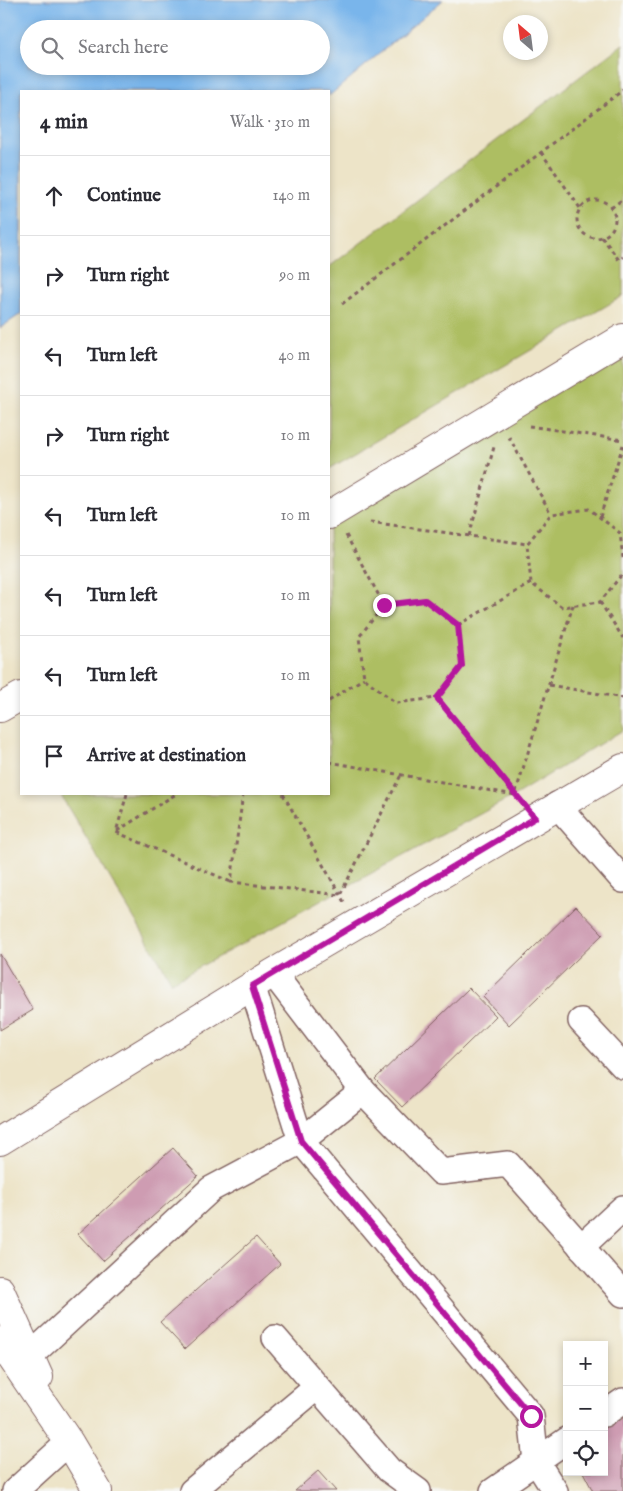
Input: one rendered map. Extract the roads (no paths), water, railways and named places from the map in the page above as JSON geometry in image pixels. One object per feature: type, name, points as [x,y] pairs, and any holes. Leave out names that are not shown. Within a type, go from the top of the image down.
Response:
[{"type":"main road","points":[[335,521],[623,338]]},
{"type":"main road","points":[[0,708],[20,697]]},
{"type":"main road","points":[[0,1141],[263,979],[623,768]]},
{"type":"main road","points":[[0,1290],[9,1350],[69,1442],[98,1491]]},
{"type":"street","points":[[546,812],[623,880]]},
{"type":"street","points":[[263,979],[363,1091],[441,1172],[508,1164],[623,1294]]},
{"type":"street","points":[[263,979],[301,1141],[531,1416],[536,1461],[555,1491]]},
{"type":"street","points":[[581,1021],[623,1066]]},
{"type":"street","points":[[9,1350],[211,1189],[301,1141],[363,1091]]},
{"type":"street","points":[[582,1247],[623,1208]]},
{"type":"street","points":[[275,1338],[389,1470],[408,1489]]},
{"type":"street","points":[[192,1491],[317,1387]]},
{"type":"street","points":[[608,1411],[623,1401]]},
{"type":"street","points":[[15,1491],[69,1442]]},
{"type":"street","points":[[493,1491],[563,1443]]},
{"type":"water","points":[[0,0],[443,0],[330,95],[330,90],[20,90],[20,315],[0,328]]}]
